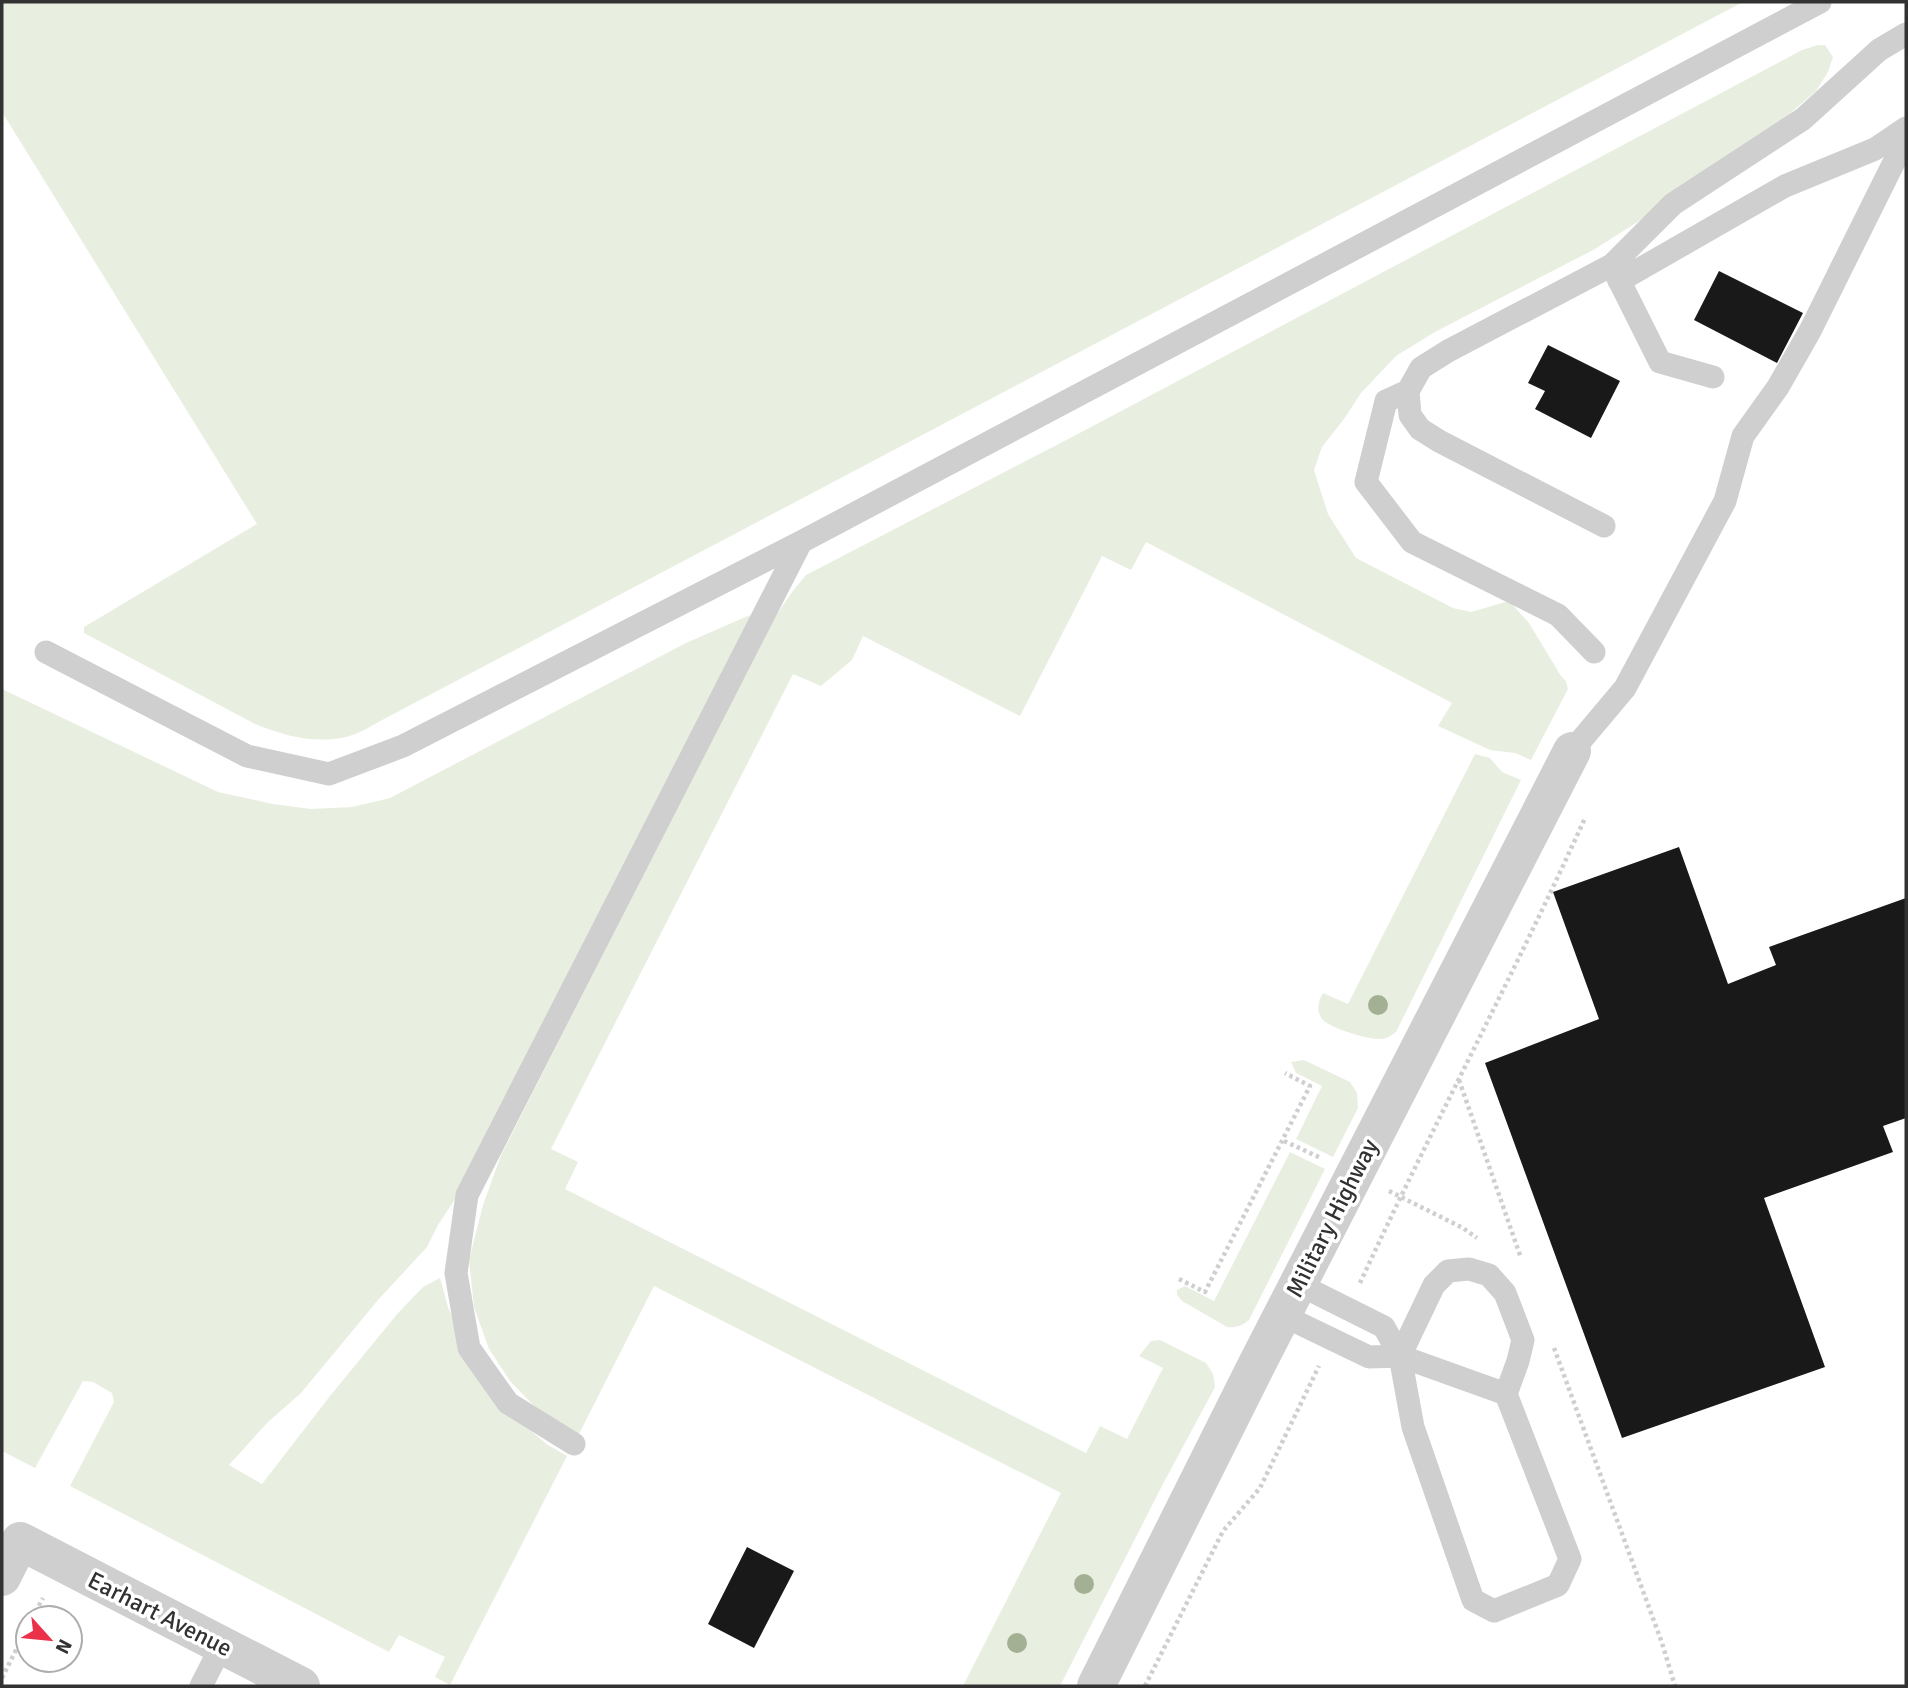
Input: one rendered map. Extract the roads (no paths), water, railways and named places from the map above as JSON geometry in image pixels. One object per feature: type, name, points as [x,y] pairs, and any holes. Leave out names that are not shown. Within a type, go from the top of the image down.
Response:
[{"type":"street","name":"Military Highway","points":[[1096,1686],[1290,1300],[1572,751]]},
{"type":"street","name":"Earhart Avenue","points":[[2,1577],[20,1541],[301,1686]]},
{"type":"lane","points":[[46,652],[247,756],[329,774],[403,746],[801,542],[1820,2]]},
{"type":"lane","points":[[1616,273],[1673,204],[1803,118],[1879,50],[1906,34]]},
{"type":"lane","points":[[1604,526],[1438,441],[1420,429],[1410,415],[1408,391],[1421,368],[1448,351],[1616,273],[1786,186],[1875,149],[1906,128]]},
{"type":"lane","points":[[1572,751],[1625,688],[1725,501],[1743,436],[1778,387],[1810,331],[1906,138]]},
{"type":"lane","points":[[1616,273],[1660,362],[1713,377]]},
{"type":"lane","points":[[1408,391],[1387,401],[1366,482],[1412,542],[1558,615],[1594,652]]},
{"type":"lane","points":[[574,1444],[508,1403],[469,1348],[456,1273],[467,1195],[801,542]]},
{"type":"lane","points":[[1290,1300],[1347,1309],[1384,1327],[1400,1356],[1413,1427],[1474,1601],[1494,1611],[1558,1585],[1570,1559],[1506,1394],[1518,1361],[1522,1340],[1506,1293],[1489,1275],[1469,1269],[1448,1272],[1434,1286],[1400,1356]]},
{"type":"lane","points":[[1290,1300],[1332,1338],[1369,1357],[1400,1356],[1506,1394]]},
{"type":"lane","points":[[201,1686],[222,1645]]}]
